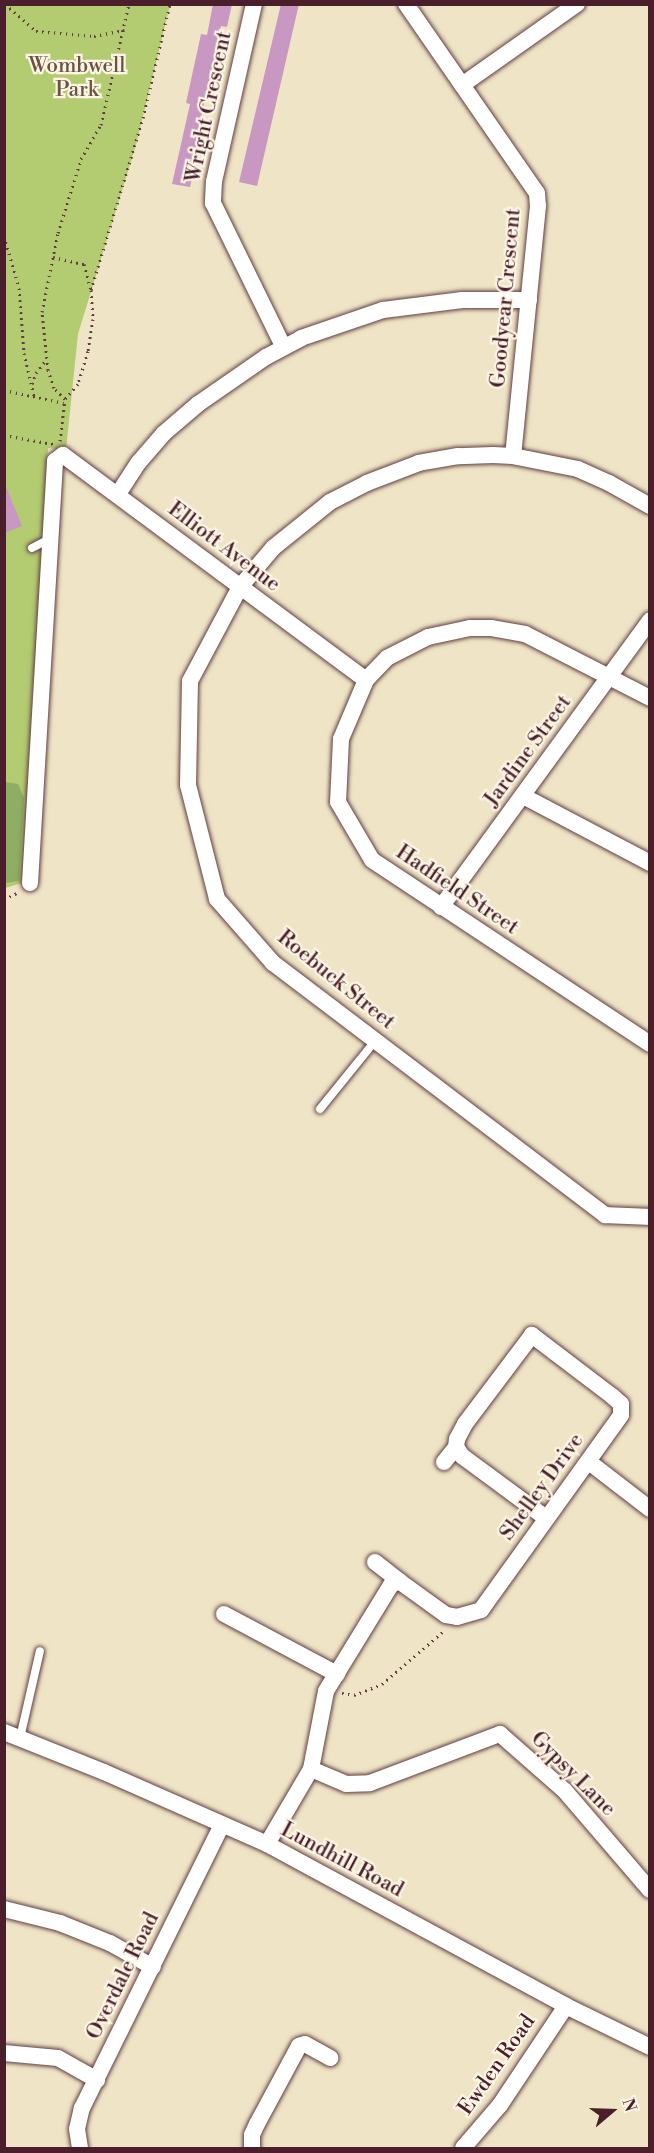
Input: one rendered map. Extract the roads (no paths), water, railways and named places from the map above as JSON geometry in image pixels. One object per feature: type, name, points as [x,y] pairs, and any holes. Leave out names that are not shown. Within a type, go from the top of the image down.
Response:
[{"type":"street","name":"Wright Crescent","points":[[254,4],[214,181],[213,203],[283,346]]},
{"type":"street","name":"Goodyear Crescent","points":[[406,4],[537,193],[538,206],[513,456]]},
{"type":"street","points":[[462,85],[577,4]]},
{"type":"street","points":[[118,494],[163,434],[221,387],[283,346],[323,329],[383,310],[462,300],[529,300]]},
{"type":"street","name":"Elliott Avenue","points":[[51,539],[57,453],[118,494],[366,680]]},
{"type":"street","name":"Roebuck Street","points":[[650,506],[578,469],[513,456],[439,459],[390,473],[349,491],[313,515],[273,548],[240,587],[190,681],[188,785],[217,899],[273,963],[605,1215],[650,1217]]},
{"type":"street","points":[[30,884],[51,539]]},
{"type":"street","name":"Jardine Street","points":[[441,908],[650,620]]},
{"type":"street","points":[[366,680],[376,667],[404,648],[428,637],[470,628],[491,628],[525,634],[650,698]]},
{"type":"street","name":"Hadfield Street","points":[[366,680],[341,739],[338,802],[372,860],[441,908],[650,1044]]},
{"type":"street","points":[[524,796],[650,863]]},
{"type":"street","name":"Shelley Drive","points":[[375,1562],[446,1615],[457,1617],[481,1610],[621,1415],[621,1404],[532,1335],[465,1424],[457,1438],[456,1447]]},
{"type":"street","points":[[444,1462],[456,1447],[462,1456],[546,1518]]},
{"type":"street","points":[[589,1462],[650,1509]]},
{"type":"street","points":[[267,1844],[311,1769],[326,1691],[392,1585],[399,1581]]},
{"type":"street","points":[[224,1614],[337,1674]]},
{"type":"street","name":"Gypsy Lane","points":[[311,1769],[346,1784],[370,1783],[500,1734],[565,1791],[650,1890]]},
{"type":"street","name":"Lundhill Road","points":[[12,1735],[104,1772],[267,1844],[566,2006],[650,2047]]},
{"type":"street","name":"Overdale Road","points":[[80,2148],[77,2129],[82,2108],[222,1825]]},
{"type":"street","points":[[4,1909],[70,1927],[110,1943],[153,1967]]},
{"type":"street","name":"Ewden Road","points":[[463,2148],[500,2105],[566,2006]]},
{"type":"street","points":[[252,2148],[252,2135],[257,2124],[299,2046],[305,2044],[330,2058]]},
{"type":"street","points":[[4,2053],[58,2058],[97,2080]]},
{"type":"lane","points":[[32,548],[51,539]]},
{"type":"lane","points":[[320,1109],[375,1041]]},
{"type":"lane","points":[[12,1735],[40,1651]]},
{"type":"park label","name":"Wombwell Park","points":[[77,78]]}]
